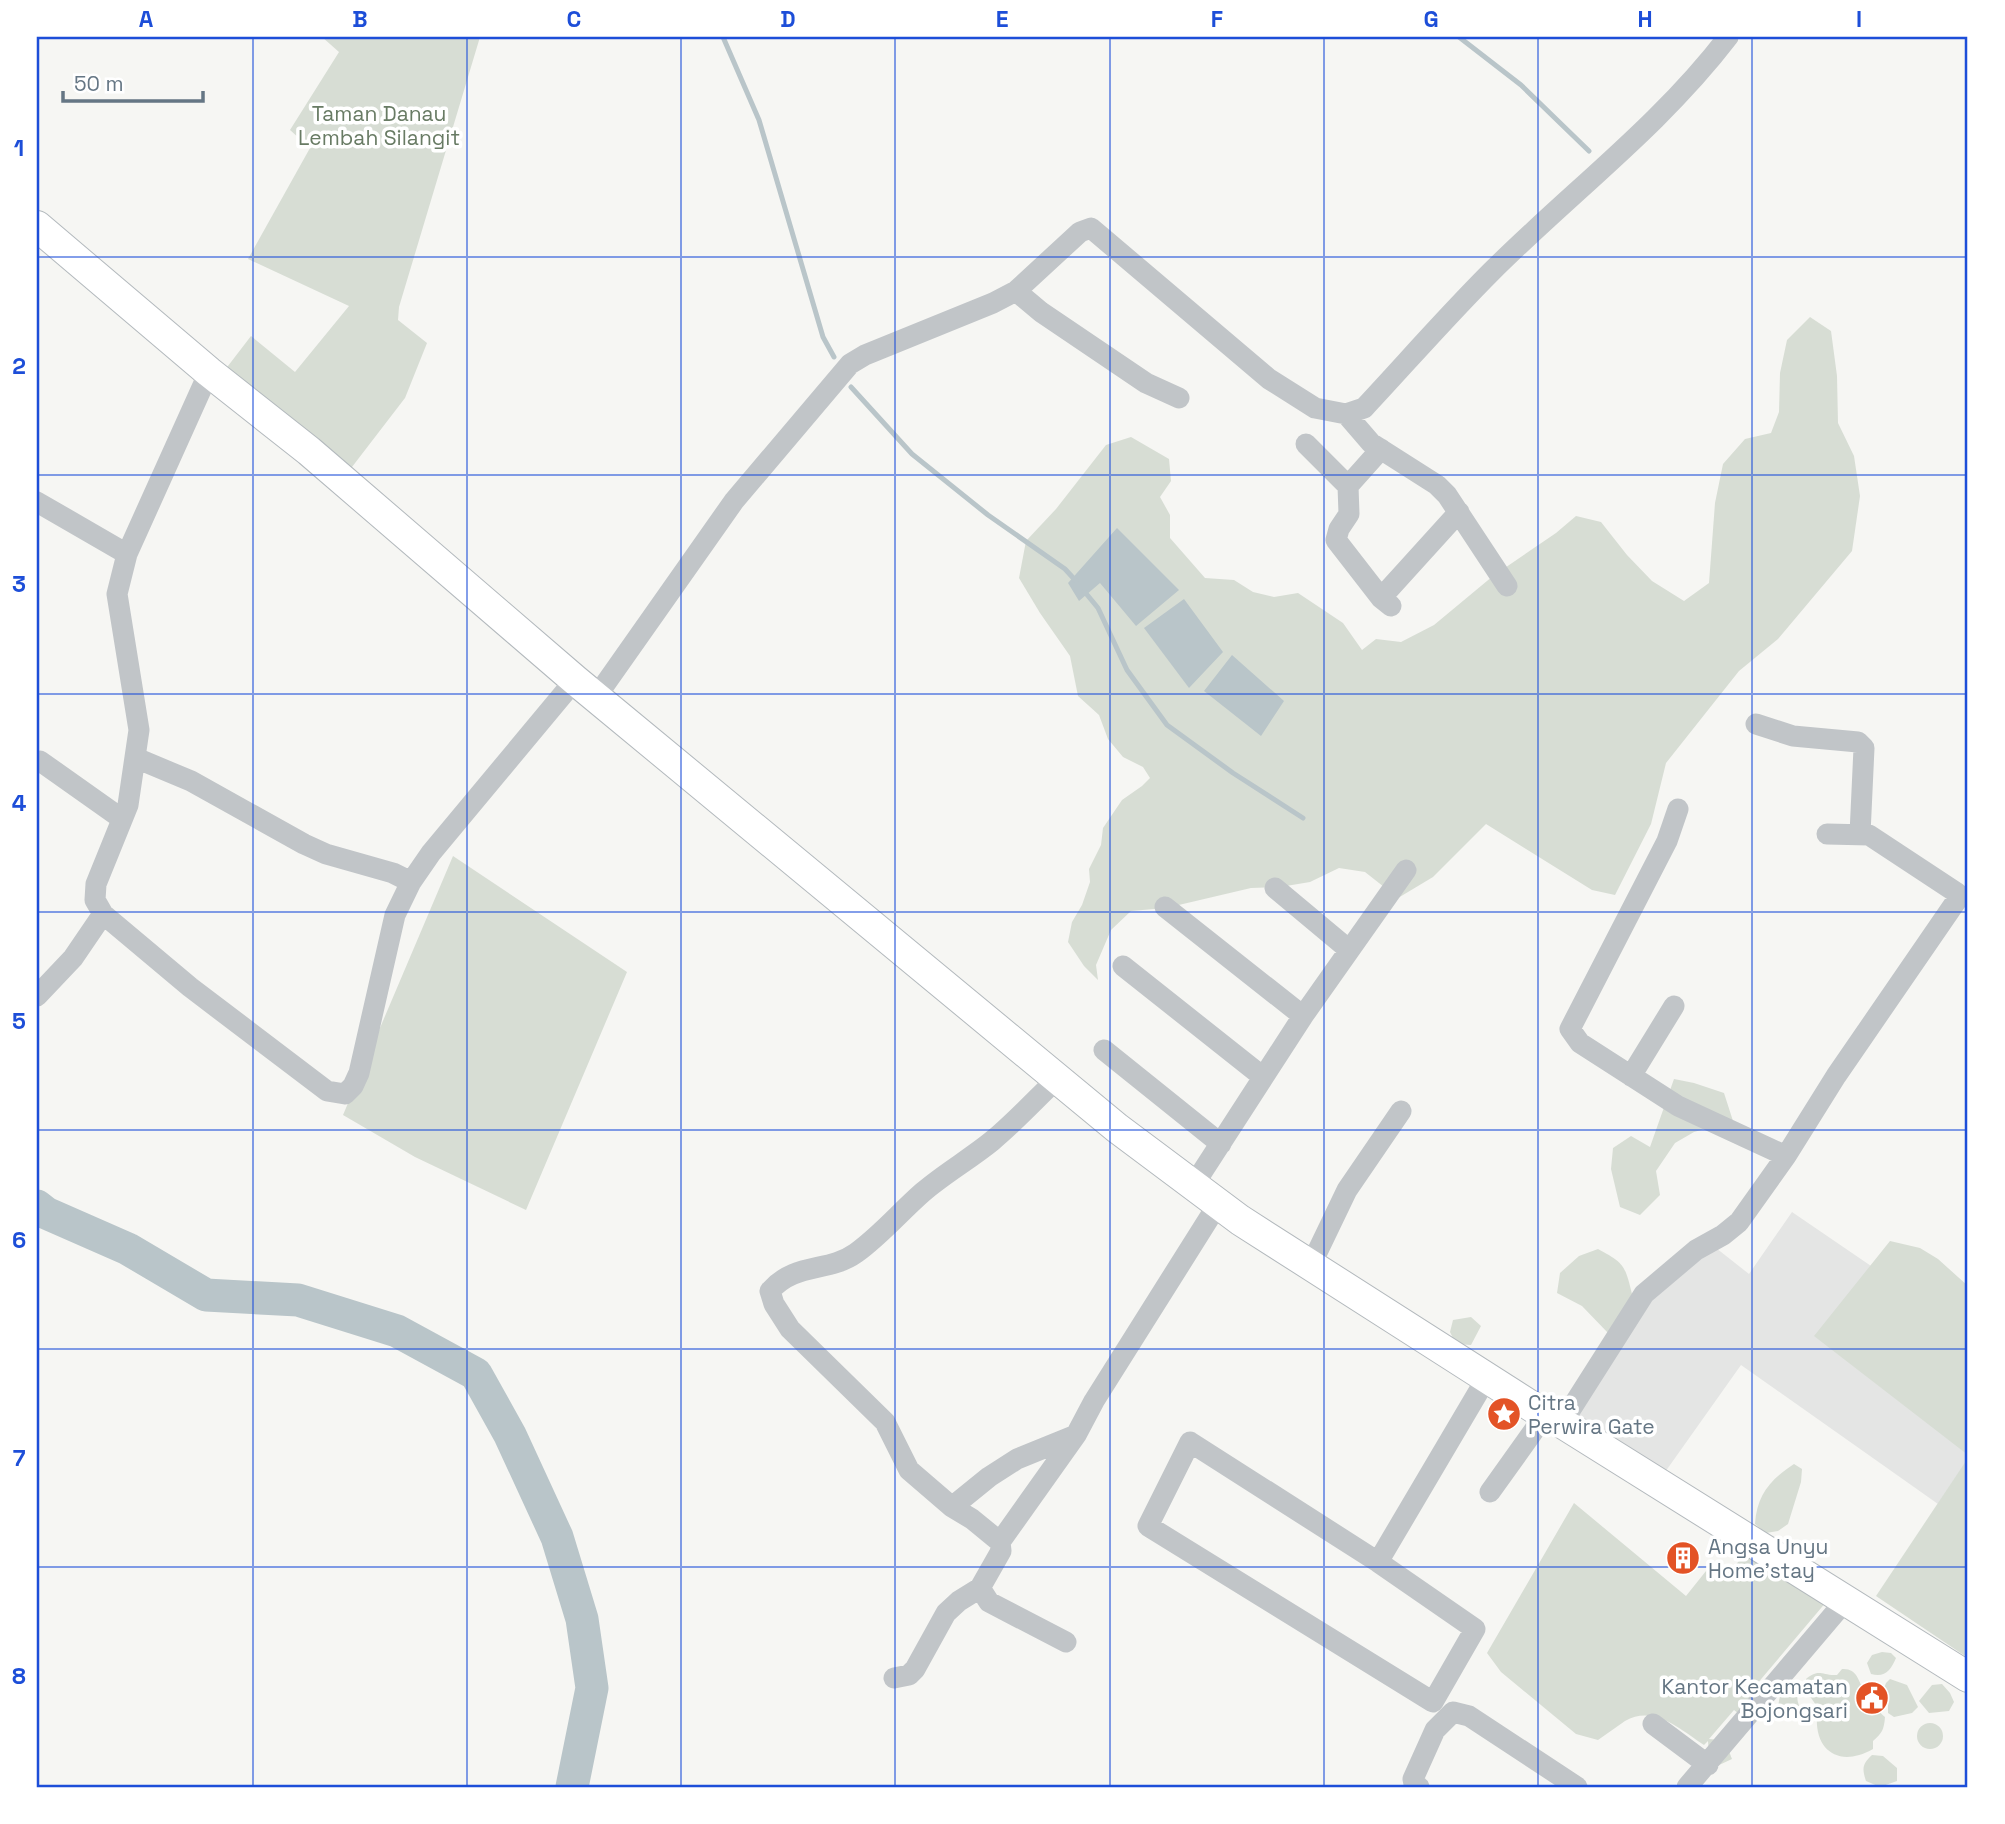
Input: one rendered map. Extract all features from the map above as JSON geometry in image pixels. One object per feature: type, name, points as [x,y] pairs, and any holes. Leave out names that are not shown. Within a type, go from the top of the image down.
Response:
[{"type":"street","points":[[209,372],[127,554],[117,594],[138,730],[128,805],[96,884],[95,900],[103,914],[190,987],[327,1091],[345,1094],[353,1086],[359,1073],[395,915],[411,882],[431,853],[585,688],[734,501],[850,364],[865,355],[1016,291],[1080,232],[1091,228],[1269,379],[1315,408],[1346,414],[1364,408],[1491,271],[1647,128],[1706,66],[1728,37]]},
{"type":"street","points":[[37,226],[209,372],[309,451],[585,688],[1117,1128],[1194,1186],[1310,1267],[1486,1379],[1968,1677]]},
{"type":"street","points":[[1016,291],[1041,312],[1146,383],[1179,398]]},
{"type":"street","points":[[1346,414],[1371,443],[1437,485],[1459,512],[1507,586]]},
{"type":"street","points":[[1306,444],[1348,486],[1349,514],[1339,529],[1336,540],[1386,602],[1459,512]]},
{"type":"street","points":[[1348,486],[1381,449]]},
{"type":"street","points":[[37,502],[127,554]]},
{"type":"street","points":[[1756,724],[1793,736],[1858,742],[1864,748],[1860,834]]},
{"type":"street","points":[[135,758],[191,781],[315,849],[393,873],[411,882]]},
{"type":"street","points":[[40,761],[122,819]]},
{"type":"street","points":[[1678,809],[1667,841],[1570,1029],[1580,1044],[1678,1106],[1786,1156]]},
{"type":"street","points":[[1490,1492],[1553,1419],[1644,1294],[1696,1250],[1723,1235],[1739,1222],[1958,900],[1957,893],[1869,835],[1827,834]]},
{"type":"street","points":[[1194,1186],[1303,1016],[1406,870]]},
{"type":"street","points":[[1275,888],[1348,949]]},
{"type":"street","points":[[1165,907],[1303,1016]]},
{"type":"street","points":[[37,996],[73,958],[103,914]]},
{"type":"street","points":[[1123,966],[1263,1077]]},
{"type":"street","points":[[1631,1076],[1674,1006]]},
{"type":"street","points":[[1104,1050],[1221,1144]]},
{"type":"street","points":[[894,1678],[909,1675],[915,1669],[946,1613],[980,1588],[1001,1550],[1000,1542],[972,1518],[952,1507],[909,1470],[886,1422],[790,1329],[774,1304],[770,1291],[778,1281],[795,1272],[838,1262],[854,1255],[887,1229],[922,1192],[992,1141],[1058,1078]]},
{"type":"street","points":[[1310,1267],[1347,1190],[1401,1111]]},
{"type":"street","points":[[1000,1542],[1076,1435],[1094,1401],[1218,1204]]},
{"type":"street","points":[[1378,1562],[1486,1379]]},
{"type":"street","points":[[952,1507],[989,1477],[1017,1459],[1076,1435]]},
{"type":"street","points":[[1191,1442],[1378,1562],[1475,1629],[1433,1702],[1148,1526],[1191,1442]]},
{"type":"street","points":[[980,1588],[989,1602],[1066,1642]]},
{"type":"street","points":[[1687,1787],[1846,1600]]},
{"type":"street","points":[[1419,1787],[1414,1784],[1413,1779],[1435,1730],[1453,1712],[1469,1716],[1577,1787]]},
{"type":"street","points":[[1653,1724],[1708,1765]]},
{"type":"shaded area","points":[[1117,528],[1179,590],[1136,626],[1100,583],[1079,601],[1068,583]]},
{"type":"shaded area","points":[[1184,599],[1223,652],[1189,688],[1144,628]]},
{"type":"shaded area","points":[[1232,655],[1284,701],[1261,736],[1204,691]]},
{"type":"shaded area","points":[[1792,1212],[1874,1268],[1968,1418],[1968,1459],[1938,1504],[1741,1365],[1658,1482],[1572,1418],[1645,1300],[1716,1248],[1749,1274]]},
{"type":"green space","name":"Taman Danau Lembah Silangit","points":[[322,37],[480,37],[399,307],[398,320],[427,343],[405,398],[342,480],[218,379],[251,336],[295,372],[349,306],[248,259],[310,148],[290,130],[339,52]]},
{"type":"green space","points":[[1810,317],[1831,331],[1837,376],[1838,423],[1854,456],[1860,496],[1852,551],[1778,639],[1739,671],[1666,763],[1651,824],[1615,895],[1592,890],[1486,824],[1433,877],[1398,898],[1365,872],[1339,868],[1310,882],[1251,888],[1166,908],[1131,911],[1111,930],[1096,965],[1098,980],[1084,966],[1068,942],[1072,922],[1082,905],[1090,882],[1089,869],[1101,845],[1103,828],[1122,800],[1150,778],[1143,767],[1123,757],[1108,739],[1099,715],[1078,696],[1070,656],[1019,578],[1026,541],[1056,509],[1106,445],[1131,437],[1169,459],[1171,481],[1160,497],[1170,515],[1170,538],[1205,578],[1234,580],[1253,592],[1274,597],[1298,593],[1343,623],[1362,650],[1376,639],[1401,642],[1434,625],[1493,576],[1576,516],[1601,522],[1652,581],[1684,601],[1709,583],[1715,503],[1723,464],[1745,439],[1771,433],[1779,412],[1780,373],[1787,340]]},
{"type":"green space","points":[[453,856],[627,972],[526,1210],[415,1157],[343,1115]]},
{"type":"green space","points":[[1674,1079],[1724,1093],[1733,1121],[1694,1132],[1675,1143],[1656,1171],[1660,1195],[1640,1215],[1620,1207],[1611,1169],[1613,1148],[1631,1136],[1650,1147]]},
{"type":"green space","points":[[1890,1241],[1920,1248],[1938,1259],[1968,1286],[1968,1455],[1814,1336]]},
{"type":"green space","points":[[1598,1249],[1622,1266],[1632,1294],[1609,1334],[1582,1306],[1557,1293],[1560,1273],[1579,1256]]},
{"type":"green space","points":[[1471,1317],[1481,1326],[1471,1345],[1456,1344],[1450,1332],[1453,1320]]},
{"type":"green space","points":[[1968,1458],[1968,1658],[1876,1596]]},
{"type":"green space","points":[[1794,1464],[1802,1469],[1801,1482],[1788,1524],[1778,1531],[1766,1533],[1755,1524],[1762,1496],[1778,1476]]},
{"type":"green space","points":[[1574,1503],[1686,1596],[1710,1566],[1733,1568],[1750,1548],[1827,1601],[1751,1691],[1756,1695],[1739,1714],[1734,1710],[1709,1739],[1725,1743],[1732,1759],[1717,1766],[1709,1757],[1708,1741],[1704,1745],[1677,1726],[1646,1715],[1625,1721],[1598,1740],[1576,1734],[1501,1672],[1487,1653]]},
{"type":"green space","points":[[1891,1653],[1896,1658],[1884,1674],[1871,1674],[1867,1663],[1872,1655]]},
{"type":"green space","points":[[1842,1669],[1854,1673],[1868,1697],[1885,1717],[1882,1731],[1873,1741],[1873,1749],[1848,1757],[1837,1756],[1823,1744],[1818,1734],[1818,1708],[1807,1692],[1806,1679],[1818,1673],[1837,1675]]},
{"type":"green space","points":[[1890,1679],[1907,1685],[1918,1707],[1912,1713],[1894,1717],[1888,1713],[1888,1701],[1883,1691]]},
{"type":"green space","points":[[1794,1683],[1799,1691],[1799,1706],[1804,1714],[1799,1720],[1786,1719],[1777,1712],[1783,1691]]},
{"type":"green space","points":[[1942,1684],[1954,1702],[1949,1711],[1929,1713],[1919,1701],[1932,1685]]},
{"type":"green space","points":[[1930,1723],[1939,1727],[1943,1736],[1939,1745],[1930,1749],[1921,1745],[1917,1736],[1921,1727]]},
{"type":"green space","points":[[1872,1755],[1883,1756],[1897,1768],[1897,1781],[1880,1787],[1866,1781],[1864,1767]]},
{"type":"waterway","points":[[723,37],[759,120],[823,337],[834,357]]},
{"type":"waterway","points":[[1459,37],[1521,85],[1589,151]]},
{"type":"waterway","points":[[851,387],[912,454],[988,515],[1065,569],[1076,581]]},
{"type":"waterway","points":[[1084,591],[1098,608],[1127,670],[1167,725],[1233,773],[1303,818]]},
{"type":"waterway","points":[[37,1206],[46,1213],[128,1249],[206,1295],[298,1300],[397,1331],[476,1374],[510,1435],[557,1537],[582,1619],[592,1688],[572,1787]]},
{"type":"place","name":"Citra Perwira Gate","points":[[1504,1414]]},
{"type":"place","name":"Angsa Unyu Home'stay","points":[[1683,1558]]},
{"type":"place","name":"Kantor Kecamatan Bojongsari","points":[[1872,1698]]}]
